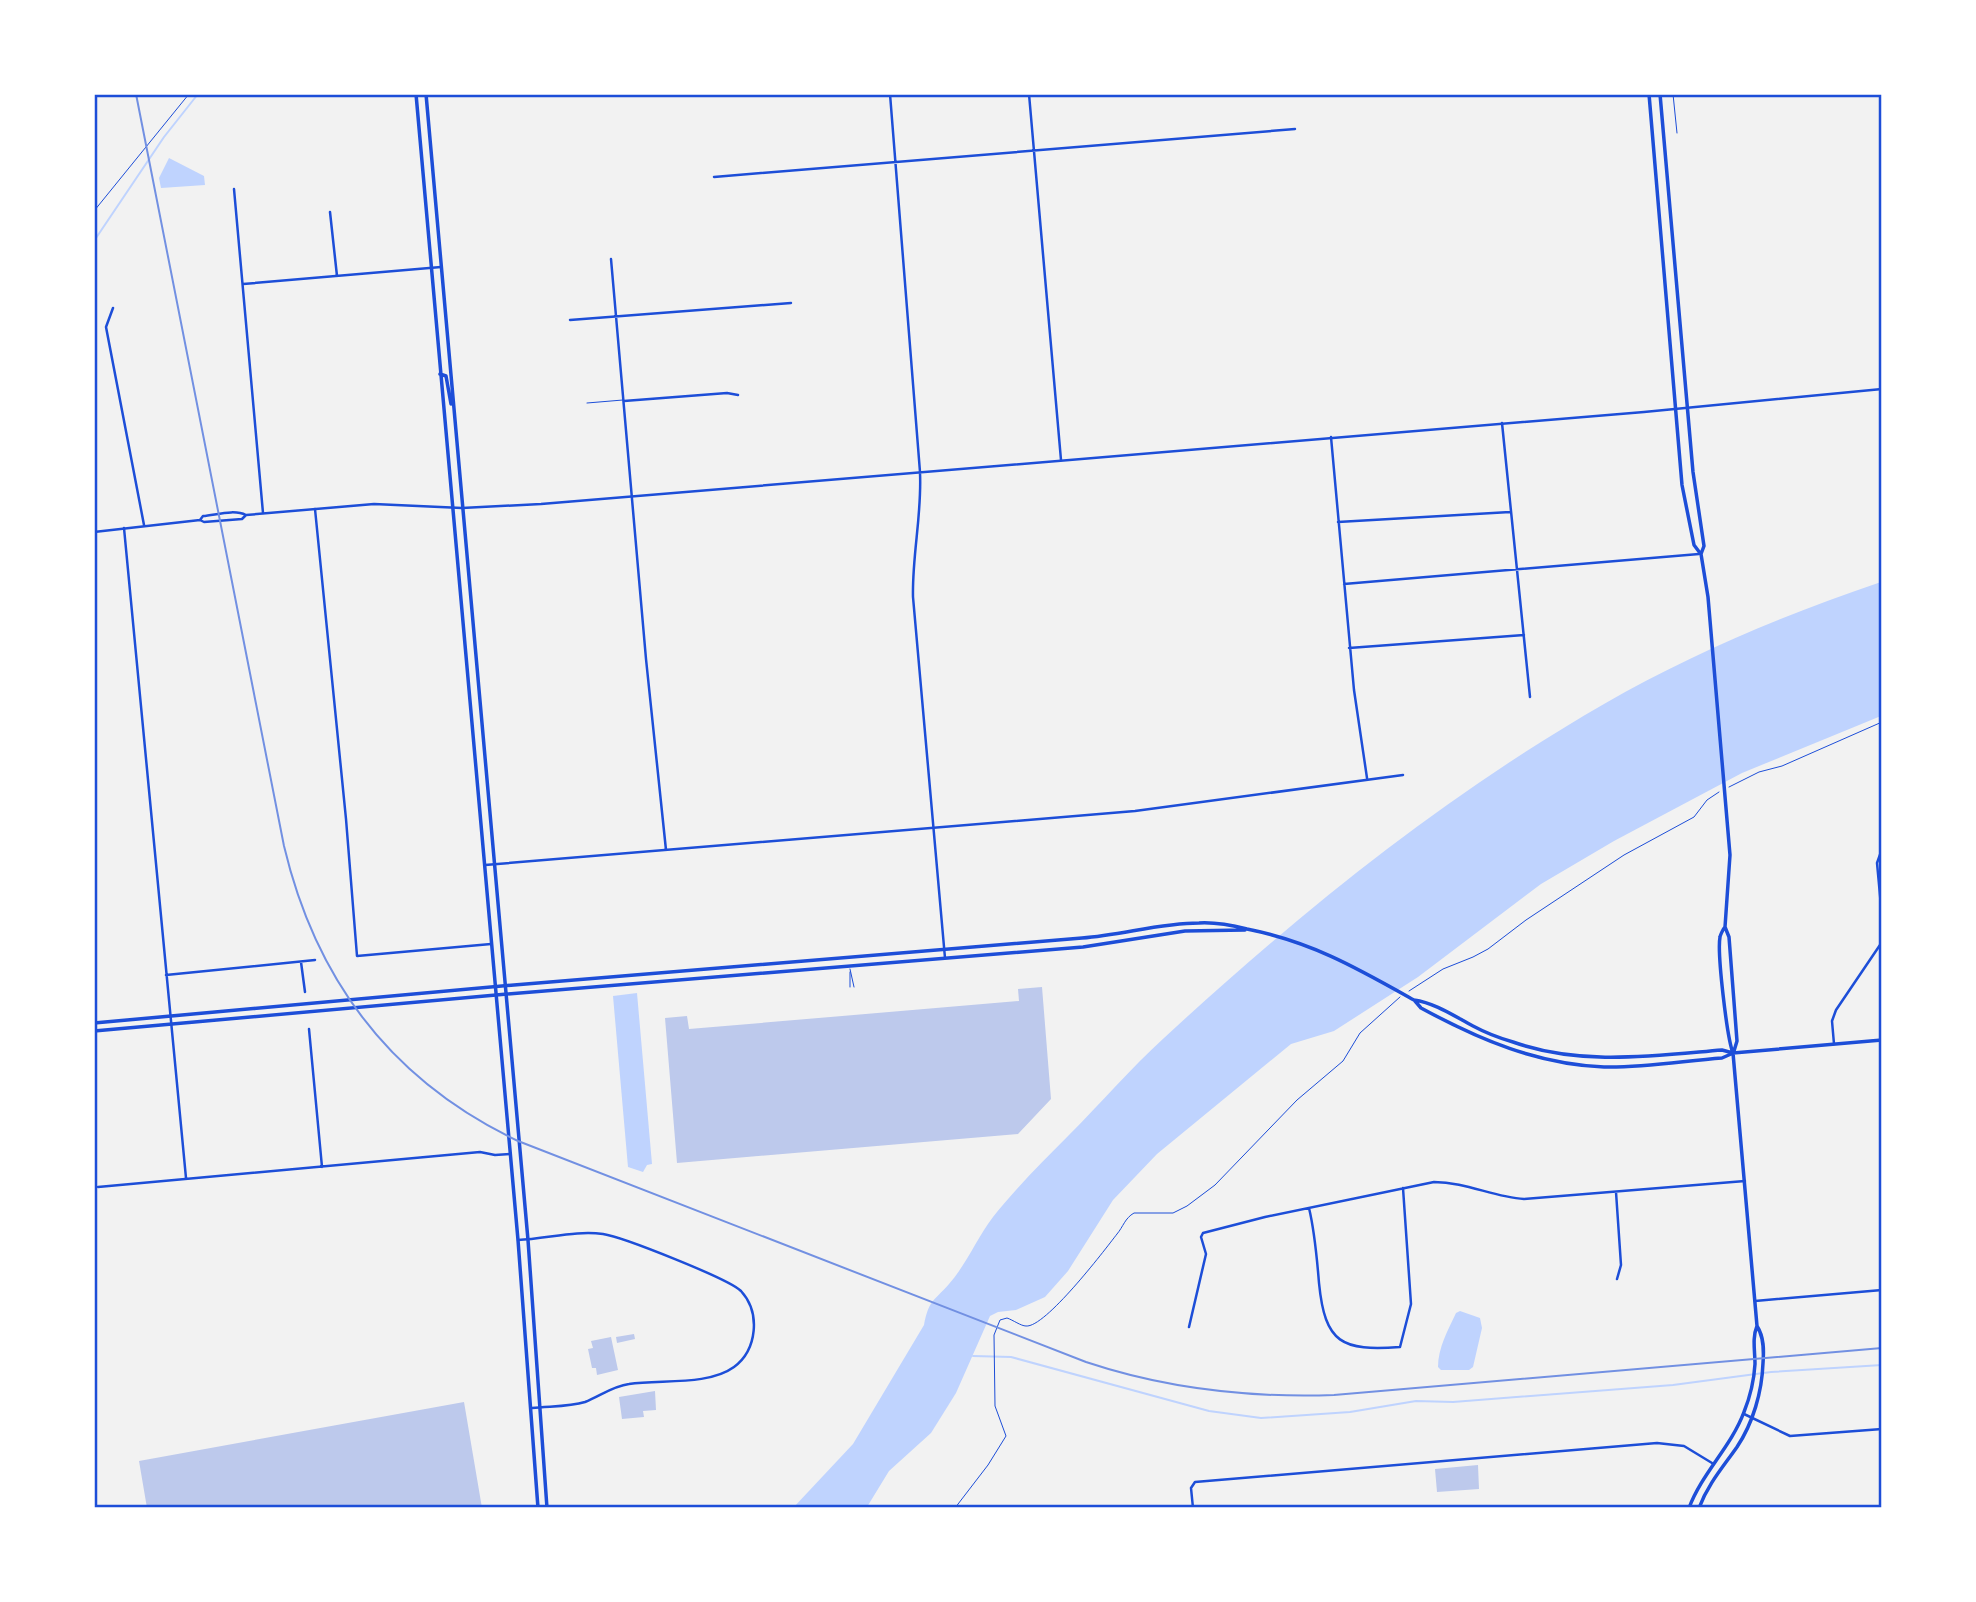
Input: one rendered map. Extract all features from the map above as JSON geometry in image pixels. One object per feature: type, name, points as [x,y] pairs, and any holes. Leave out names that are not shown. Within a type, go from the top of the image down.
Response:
[{"type":"main road","points":[[416,94],[518,1240],[538,1507]]},
{"type":"main road","points":[[426,94],[528,1240],[547,1507]]},
{"type":"main road","points":[[1649,94],[1686,511],[1694,545],[1701,554]]},
{"type":"main road","points":[[1660,94],[1693,472],[1704,545],[1701,554],[1708,597],[1730,855],[1725,927],[1720,936],[1722,977],[1728,1042],[1733,1053],[1757,1326],[1754,1334],[1752,1385],[1744,1414],[1712,1463],[1689,1507]]},
{"type":"main road","points":[[1654,155],[1666,154]]},
{"type":"main road","points":[[440,374],[446,376],[447,392],[454,413]]},
{"type":"main road","points":[[94,1023],[1101,937],[1200,922],[1254,930],[1325,952],[1482,1040],[1550,1061],[1605,1067],[1720,1058],[1733,1053],[1881,1040]]},
{"type":"main road","points":[[1725,927],[1730,937],[1737,1041],[1733,1053]]},
{"type":"main road","points":[[94,1031],[505,994],[850,968],[1095,945],[1186,931],[1254,930]]},
{"type":"main road","points":[[1137,931],[1139,939]]},
{"type":"main road","points":[[1011,944],[1012,952]]},
{"type":"main road","points":[[659,973],[660,982]]},
{"type":"main road","points":[[1414,1000],[1426,1002],[1485,1032],[1532,1048],[1587,1057],[1619,1058],[1722,1050],[1733,1053]]},
{"type":"main road","points":[[1482,1040],[1485,1032]]},
{"type":"main road","points":[[1699,1507],[1720,1468],[1738,1445],[1752,1417],[1763,1367],[1762,1334],[1757,1326]]},
{"type":"main road","points":[[1712,1463],[1720,1468]]},
{"type":"street","points":[[890,94],[920,472],[921,503],[913,597],[946,958]]},
{"type":"street","points":[[1028,94],[1060,460]]},
{"type":"street","points":[[715,177],[1295,129]]},
{"type":"street","points":[[234,189],[264,513]]},
{"type":"street","points":[[330,212],[337,276]]},
{"type":"street","points":[[611,259],[646,659],[666,850]]},
{"type":"street","points":[[243,284],[441,267]]},
{"type":"street","points":[[570,320],[791,303]]},
{"type":"street","points":[[113,308],[106,327],[144,526]]},
{"type":"street","points":[[200,520],[203,516],[240,512],[246,515],[373,504],[496,508],[1881,389]]},
{"type":"street","points":[[624,400],[727,393],[738,395]]},
{"type":"street","points":[[1502,423],[1530,697]]},
{"type":"street","points":[[1331,437],[1349,648],[1367,780]]},
{"type":"street","points":[[315,509],[357,957],[491,944]]},
{"type":"street","points":[[1338,522],[1511,512]]},
{"type":"street","points":[[94,532],[200,520],[242,519],[246,515]]},
{"type":"street","points":[[124,528],[186,1178]]},
{"type":"street","points":[[1344,584],[1701,554]]},
{"type":"street","points":[[1349,648],[1524,635]]},
{"type":"street","points":[[485,866],[1135,811],[1403,775]]},
{"type":"street","points":[[1881,849],[1877,863],[1881,918]]},
{"type":"street","points":[[1834,1044],[1832,1021],[1836,1010],[1881,942]]},
{"type":"street","points":[[166,975],[315,960]]},
{"type":"street","points":[[301,962],[304,992]]},
{"type":"street","points":[[309,1029],[322,1167]]},
{"type":"street","points":[[98,1187],[480,1152],[510,1154]]},
{"type":"street","points":[[1189,1328],[1206,1254],[1200,1237],[1203,1233],[1434,1182],[1470,1186],[1524,1199],[1745,1181]]},
{"type":"street","points":[[1309,1208],[1315,1237],[1321,1309],[1325,1322],[1335,1336],[1352,1345],[1375,1349],[1400,1346],[1411,1309],[1402,1188]]},
{"type":"street","points":[[1616,1192],[1621,1265],[1617,1279]]},
{"type":"street","points":[[518,1240],[592,1233],[613,1236],[723,1280],[741,1292],[749,1304],[753,1318],[753,1339],[743,1359],[726,1372],[708,1377],[628,1384],[575,1404],[531,1408]]},
{"type":"street","points":[[1755,1301],[1881,1290]]},
{"type":"street","points":[[1744,1414],[1790,1436],[1881,1429]]},
{"type":"street","points":[[1193,1507],[1192,1484],[1657,1443],[1684,1446],[1712,1463]]},
{"type":"lane","points":[[1673,94],[1677,133]]},
{"type":"lane","points":[[587,403],[624,400]]},
{"type":"lane","points":[[850,968],[854,987]]},
{"type":"lane","points":[[850,968],[850,987]]},
{"type":"path","points":[[94,211],[189,94]]},
{"type":"path","points":[[955,1507],[988,1465],[1006,1436],[995,1406],[994,1335],[1000,1320],[1007,1318],[1024,1327],[1033,1325],[1055,1310],[1119,1232],[1128,1216],[1134,1213],[1173,1213],[1215,1185],[1297,1100],[1343,1062],[1360,1033],[1395,1001],[1427,977],[1488,948],[1624,855],[1694,817],[1706,800],[1734,784],[1881,722]]},
{"type":"water","points":[[169,158],[204,176],[205,185],[161,188],[159,178]]},
{"type":"water","points":[[1881,582],[1881,716],[1742,773],[1614,841],[1541,884],[1418,977],[1334,1031],[1291,1044],[1157,1154],[1113,1200],[1068,1271],[1045,1297],[1016,1310],[990,1316],[956,1393],[931,1433],[889,1471],[867,1507],[793,1508],[853,1444],[924,1325],[935,1298],[955,1277],[1002,1206],[1152,1049],[1267,946],[1430,817],[1487,777],[1604,704],[1671,668],[1740,636]]},
{"type":"water","points":[[637,993],[652,1164],[647,1165],[643,1172],[628,1167],[613,996]]},
{"type":"water","points":[[1460,1311],[1480,1318],[1482,1328],[1473,1367],[1469,1370],[1441,1370],[1438,1360],[1442,1346],[1456,1313]]},
{"type":"building","points":[[1042,987],[1051,1099],[1018,1134],[677,1163],[665,1018],[687,1016],[689,1029],[1019,1001],[1018,989]]},
{"type":"building","points":[[634,1334],[635,1339],[617,1343],[616,1337]]},
{"type":"building","points":[[611,1337],[618,1370],[597,1375],[596,1368],[592,1368],[588,1349],[593,1348],[591,1341]]},
{"type":"building","points":[[655,1391],[656,1410],[643,1411],[644,1417],[622,1419],[619,1397]]},
{"type":"building","points":[[464,1402],[482,1508],[147,1508],[139,1461]]},
{"type":"building","points":[[1478,1465],[1479,1489],[1437,1492],[1435,1469]]},
{"type":"waterway","points":[[94,241],[164,137],[198,94]]},
{"type":"waterway","points":[[973,1356],[1011,1357],[1209,1411],[1261,1418],[1350,1412],[1416,1401],[1453,1402],[1673,1385],[1771,1372],[1882,1365]]},
{"type":"railway","points":[[136,94],[284,846],[298,895],[316,941],[339,983],[366,1022],[397,1057],[433,1089],[473,1117],[518,1141],[1086,1362],[1178,1385],[1271,1395],[1334,1395],[1882,1348]]}]
